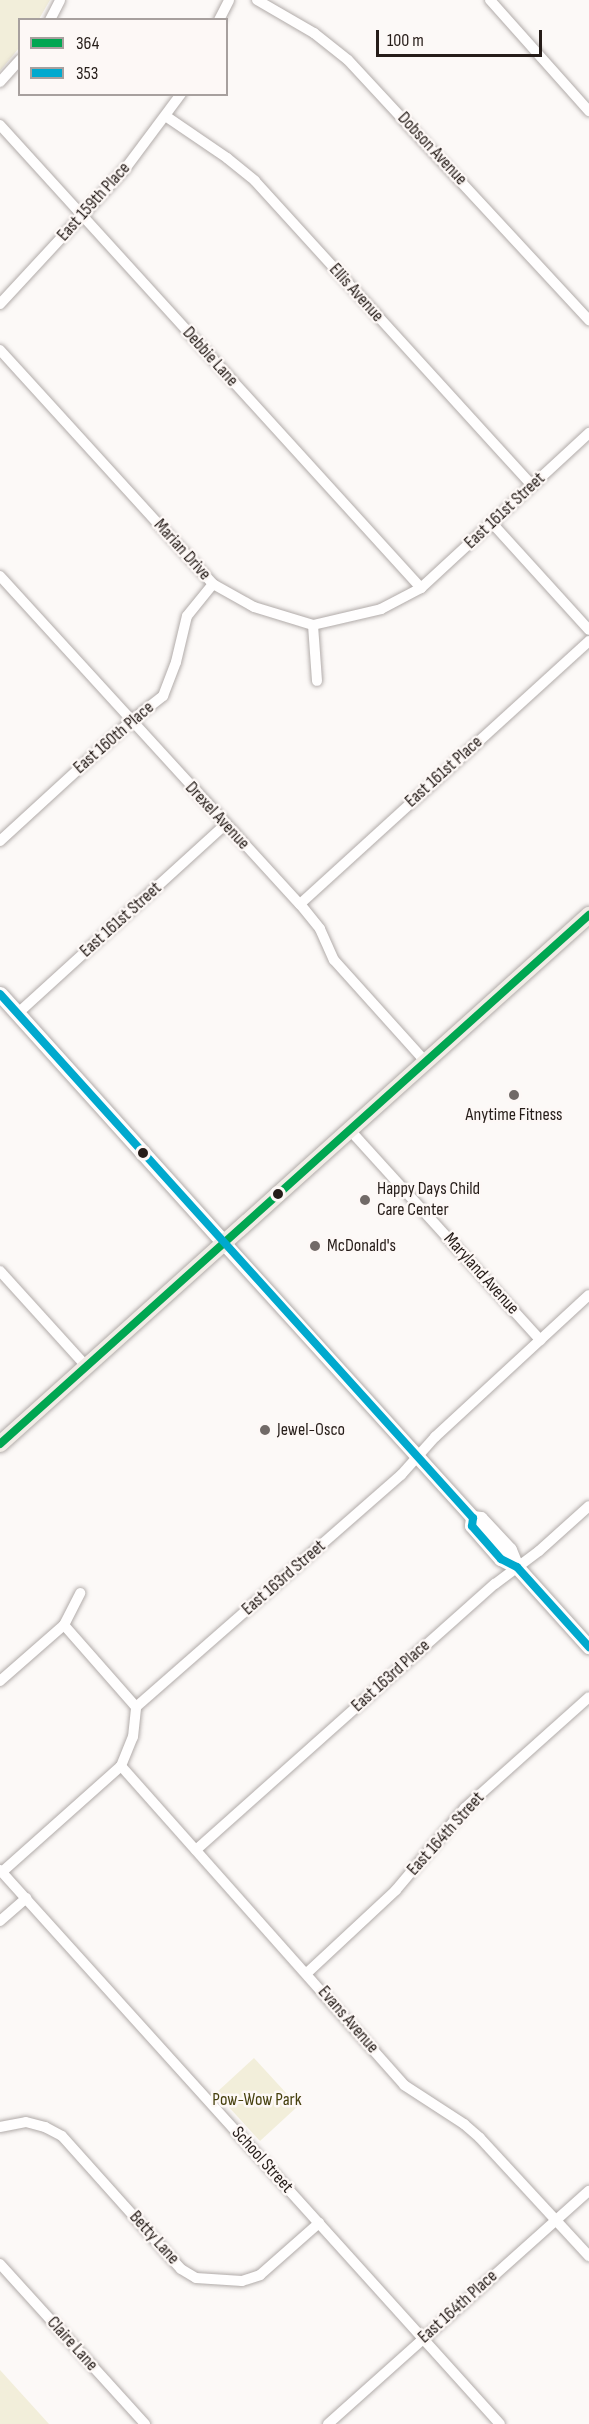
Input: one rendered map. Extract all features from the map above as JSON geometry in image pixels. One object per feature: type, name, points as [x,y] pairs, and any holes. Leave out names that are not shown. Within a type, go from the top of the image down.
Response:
[{"type":"main road","points":[[0,1444],[589,915]]},
{"type":"main road","points":[[0,994],[223,1242]]},
{"type":"street","points":[[51,18],[60,0]]},
{"type":"street","points":[[220,18],[229,0]]},
{"type":"street","name":"Dobson Avenue","points":[[257,0],[314,33],[354,66],[589,320]]},
{"type":"street","points":[[490,0],[587,104]]},
{"type":"street","points":[[0,82],[18,62]]},
{"type":"street","name":"East 159th Place","points":[[0,304],[125,169],[167,117],[180,96]]},
{"type":"street","name":"Ellis Avenue","points":[[167,117],[227,158],[255,181],[532,485]]},
{"type":"street","name":"Debbie Lane","points":[[0,125],[421,588]]},
{"type":"street","name":"Marian Drive","points":[[0,350],[213,584],[254,608],[313,624],[381,609],[421,588]]},
{"type":"street","name":"East 161st Street","points":[[421,588],[589,433]]},
{"type":"street","points":[[492,523],[589,630]]},
{"type":"street","name":"Drexel Avenue","points":[[0,576],[225,825],[300,904],[320,929],[334,960],[425,1062]]},
{"type":"street","name":"East 160th Place","points":[[0,842],[131,721],[163,696],[176,662],[187,616],[213,584]]},
{"type":"street","points":[[313,624],[317,681]]},
{"type":"street","name":"East 161st Place","points":[[300,904],[589,641]]},
{"type":"street","name":"East 161st Street","points":[[17,1014],[225,825]]},
{"type":"street","name":"Maryland Avenue","points":[[349,1129],[540,1340]]},
{"type":"street","points":[[223,1242],[472,1518],[481,1519],[510,1550],[518,1568],[589,1647]]},
{"type":"street","points":[[0,1271],[86,1366]]},
{"type":"street","name":"East 163rd Street","points":[[136,1707],[401,1475],[435,1437],[589,1295]]},
{"type":"street","name":"East 163rd Place","points":[[196,1851],[495,1584],[518,1568],[589,1506]]},
{"type":"street","points":[[0,1681],[64,1624],[80,1593]]},
{"type":"street","points":[[1,1871],[121,1766],[133,1737],[136,1707],[64,1624]]},
{"type":"street","name":"East 164th Street","points":[[307,1973],[396,1890],[465,1808],[589,1697]]},
{"type":"street","name":"Evans Avenue","points":[[121,1766],[404,2085],[464,2124],[557,2219],[589,2256]]},
{"type":"street","name":"School Street","points":[[1,1871],[500,2424]]},
{"type":"street","points":[[0,1921],[26,1898]]},
{"type":"street","name":"Betty Lane","points":[[0,2127],[26,2122],[45,2127],[62,2136],[182,2269],[196,2278],[242,2281],[260,2275],[319,2223]]},
{"type":"street","name":"East 164th Place","points":[[328,2424],[589,2191]]},
{"type":"street","name":"Claire Lane","points":[[0,2264],[145,2424]]},
{"type":"green space","points":[[0,0],[50,0],[40,18],[18,18],[18,49],[0,71]]},
{"type":"green space","name":"Pow-Wow Park","points":[[254,2058],[298,2106],[260,2141],[216,2093]]},
{"type":"green space","points":[[0,2370],[49,2424],[0,2424]]},
{"type":"transit line","name":"364","points":[[0,1444],[589,915]]},
{"type":"transit line","name":"353","points":[[0,994],[473,1518],[472,1526],[501,1559],[517,1567],[589,1647]]},
{"type":"place","name":"Anytime Fitness","points":[[514,1095]]},
{"type":"place","name":"Happy Days Child Care Center","points":[[365,1200]]},
{"type":"place","name":"McDonald's","points":[[315,1246]]},
{"type":"place","name":"Jewel-Osco","points":[[265,1430]]}]
